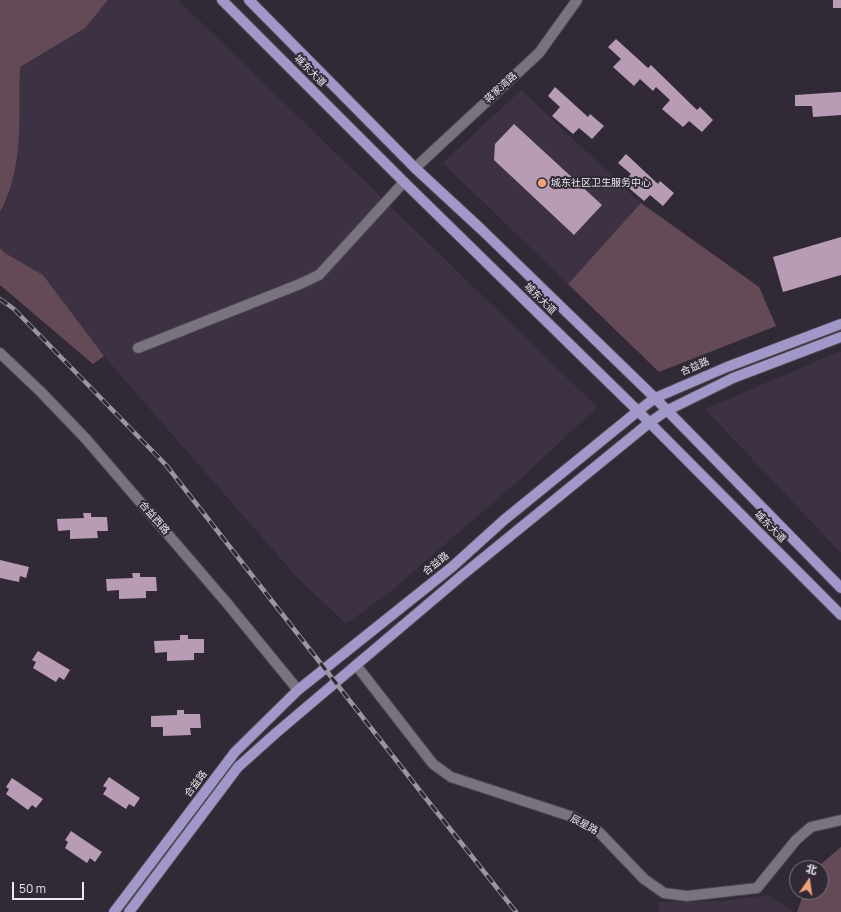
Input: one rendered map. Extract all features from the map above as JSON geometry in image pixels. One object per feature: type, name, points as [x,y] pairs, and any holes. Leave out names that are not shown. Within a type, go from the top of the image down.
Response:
[{"type":"main road","name":"城东大道","points":[[222,0],[404,182],[638,411],[841,615]]},
{"type":"main road","name":"城东大道","points":[[250,0],[415,168],[482,230],[655,398],[841,588]]},
{"type":"main road","name":"合益路","points":[[114,912],[235,752],[298,690],[452,567],[504,520],[638,411],[655,398],[727,367],[841,324]]},
{"type":"main road","points":[[129,912],[238,767],[460,577],[649,423],[666,410],[733,378],[841,337]]},
{"type":"street","name":"蒋家湾路","points":[[415,168],[539,53],[577,0]]},
{"type":"street","points":[[138,348],[300,284],[319,275],[404,182]]},
{"type":"street","name":"合益西路","points":[[0,353],[40,391],[86,439],[226,602],[298,690]]},
{"type":"street","name":"辰星路","points":[[356,665],[433,764],[451,776],[573,817],[600,832],[644,879],[664,893],[687,896],[757,888],[796,840],[811,827],[841,820]]},
{"type":"shaded area","points":[[0,0],[108,0],[85,28],[20,67],[19,141],[17,159],[8,195],[0,212]]},
{"type":"shaded area","points":[[108,0],[178,0],[597,407],[526,474],[391,591],[346,624],[295,575],[136,393],[104,356],[43,275],[5,253],[0,248],[0,212],[8,197],[17,164],[20,67],[85,28]]},
{"type":"shaded area","name":"城东社区卫生服务中心","points":[[521,90],[641,203],[568,284],[443,163]]},
{"type":"shaded area","points":[[641,203],[759,287],[776,326],[659,372],[568,284]]},
{"type":"shaded area","points":[[0,248],[5,253],[43,275],[104,356],[93,364],[0,285]]},
{"type":"shaded area","points":[[841,352],[841,553],[705,409]]},
{"type":"shaded area","points":[[841,847],[841,912],[797,912],[801,900],[829,900],[829,860],[826,860]]},
{"type":"shaded area","points":[[768,895],[793,912],[659,912],[658,902],[723,901]]},
{"type":"building","points":[[833,0],[841,0],[841,8],[833,8]]},
{"type":"building","points":[[616,39],[648,68],[651,65],[697,110],[700,107],[713,120],[702,132],[689,121],[683,127],[662,109],[670,100],[656,87],[653,91],[640,79],[634,86],[613,67],[621,59],[608,47]]},
{"type":"building","points":[[555,87],[588,117],[590,114],[604,126],[592,139],[579,128],[573,134],[552,116],[560,107],[548,96]]},
{"type":"building","points":[[841,92],[841,115],[813,117],[812,106],[795,106],[795,95]]},
{"type":"building","points":[[514,124],[602,205],[574,235],[494,160],[495,144]]},
{"type":"building","points":[[626,154],[658,184],[660,181],[674,193],[663,206],[650,195],[644,201],[623,183],[631,174],[618,163]]},
{"type":"building","points":[[841,237],[841,275],[783,292],[773,257]]},
{"type":"building","points":[[83,513],[91,513],[91,517],[107,517],[108,531],[97,531],[98,538],[70,539],[70,530],[58,531],[57,519],[84,518]]},
{"type":"building","points":[[0,560],[29,567],[26,578],[20,576],[19,582],[0,578]]},
{"type":"building","points":[[132,573],[140,573],[140,577],[156,577],[157,591],[146,591],[146,598],[119,599],[119,590],[107,591],[106,579],[133,578]]},
{"type":"building","points":[[180,635],[188,635],[188,639],[204,639],[204,653],[194,653],[194,660],[167,661],[167,652],[155,653],[154,641],[180,640]]},
{"type":"building","points":[[38,651],[70,670],[64,680],[59,677],[56,682],[33,668],[36,662],[32,660]]},
{"type":"building","points":[[177,710],[184,710],[184,714],[200,714],[201,728],[190,728],[191,735],[163,736],[163,727],[151,727],[151,716],[177,715]]},
{"type":"building","points":[[109,777],[140,798],[134,807],[129,804],[126,809],[103,794],[107,788],[103,786]]},
{"type":"building","points":[[12,778],[43,799],[36,808],[32,805],[28,810],[6,794],[9,789],[6,787]]},
{"type":"building","points":[[71,831],[102,852],[95,862],[90,858],[87,863],[65,848],[68,842],[65,840]]},
{"type":"railway","points":[[0,299],[14,309],[166,465],[516,912]]},
{"type":"place","name":"城东社区卫生服务中心","points":[[542,183]]}]
